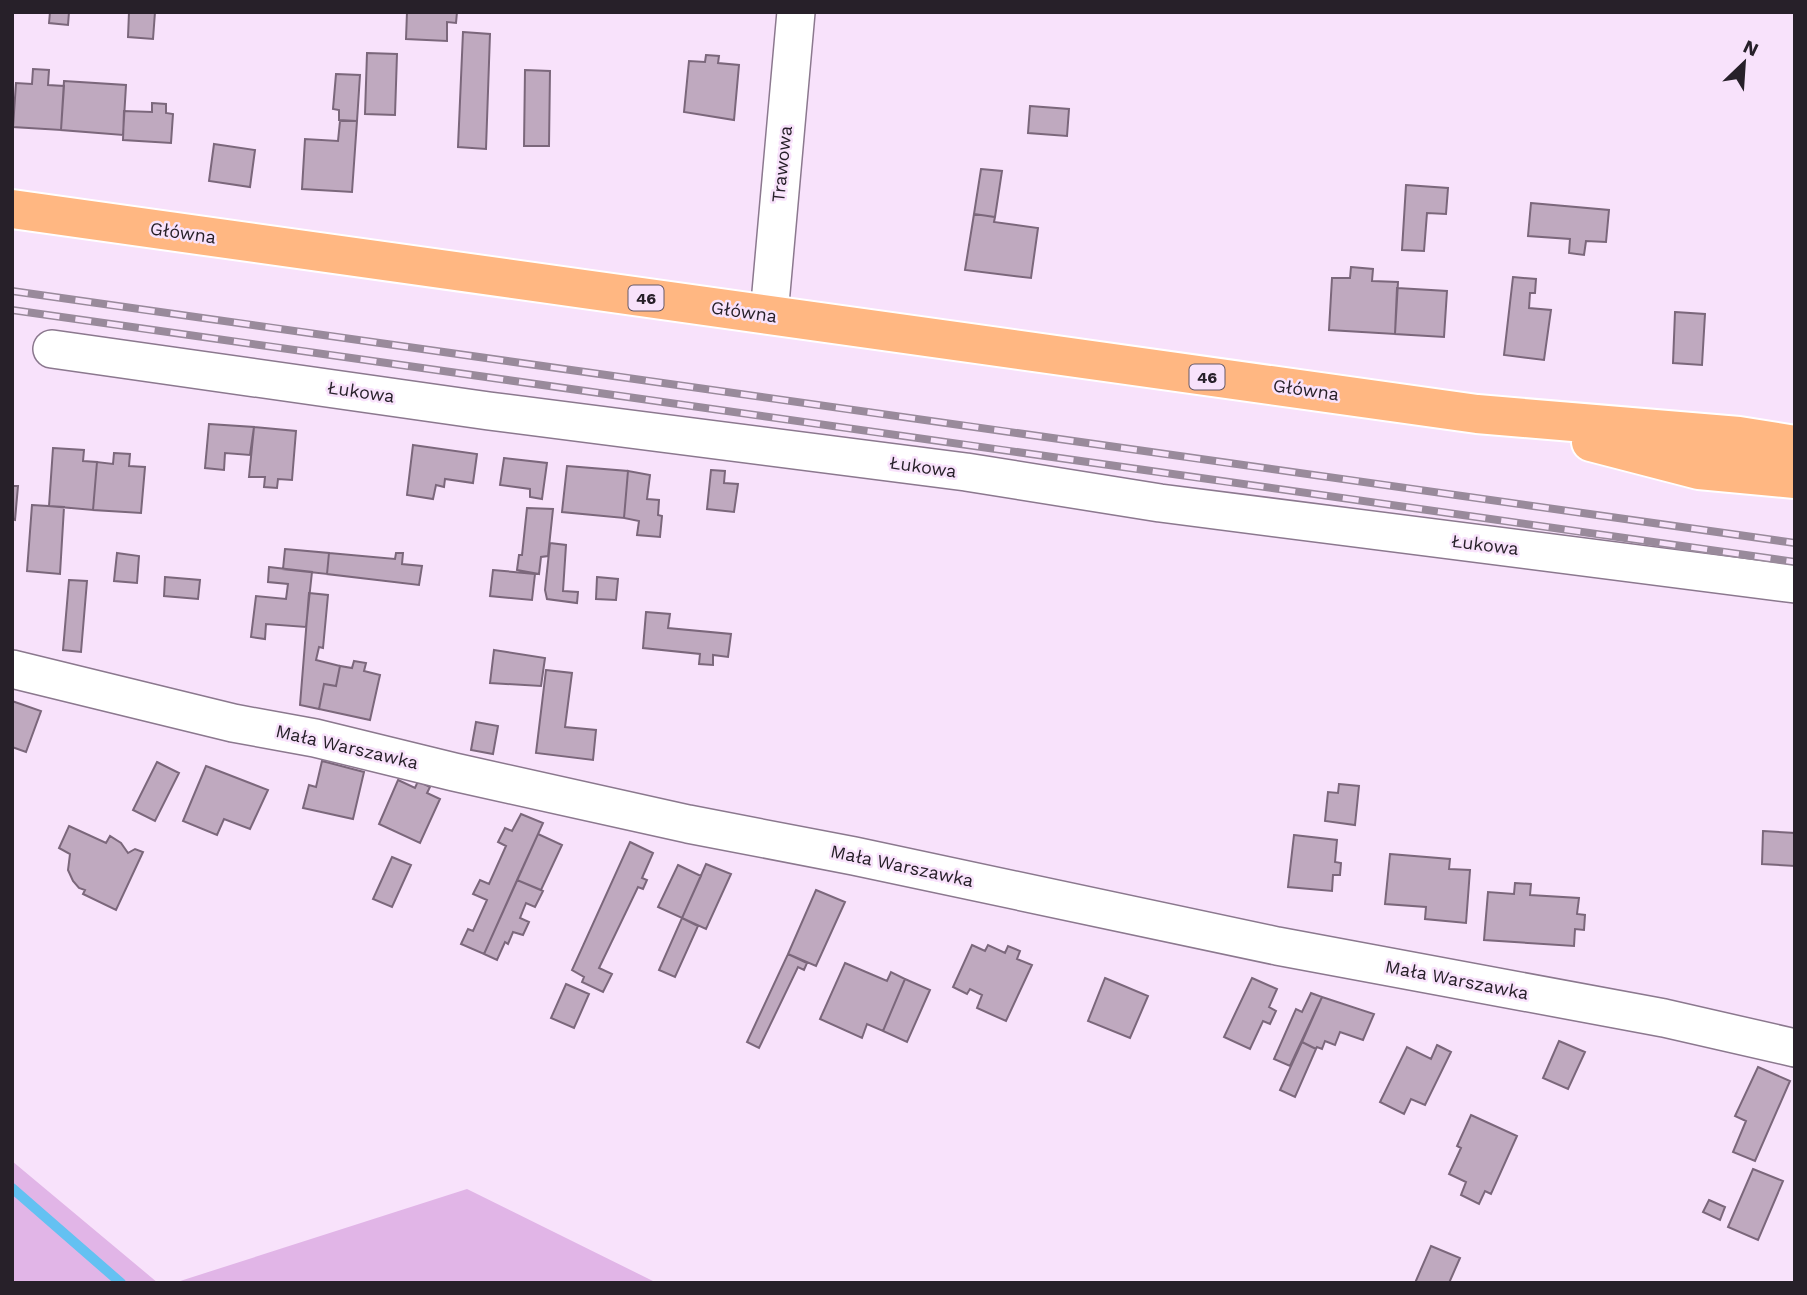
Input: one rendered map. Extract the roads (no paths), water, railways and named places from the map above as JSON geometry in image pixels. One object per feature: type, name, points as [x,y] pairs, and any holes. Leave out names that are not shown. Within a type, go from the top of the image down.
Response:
[{"type":"main road","name":"Główna","points":[[12,209],[1477,414],[1739,436],[1795,445]]},
{"type":"main road","name":"Główna","points":[[1477,414],[1699,470],[1795,479]]},
{"type":"street","name":"Trawowa","points":[[768,315],[796,12]]},
{"type":"street","name":"Łukowa","points":[[52,349],[489,411],[966,472],[1173,505],[1795,584]]},
{"type":"street","name":"Główna","points":[[1699,470],[1795,490]]},
{"type":"street","name":"Mała Warszawka","points":[[12,669],[233,723],[315,738],[688,824],[854,856],[1278,946],[1664,1018],[1795,1048]]},
{"type":"waterway","points":[[12,1188],[121,1283]]},
{"type":"railway","points":[[12,291],[1795,543]]},
{"type":"railway","points":[[12,310],[1795,562]]}]
